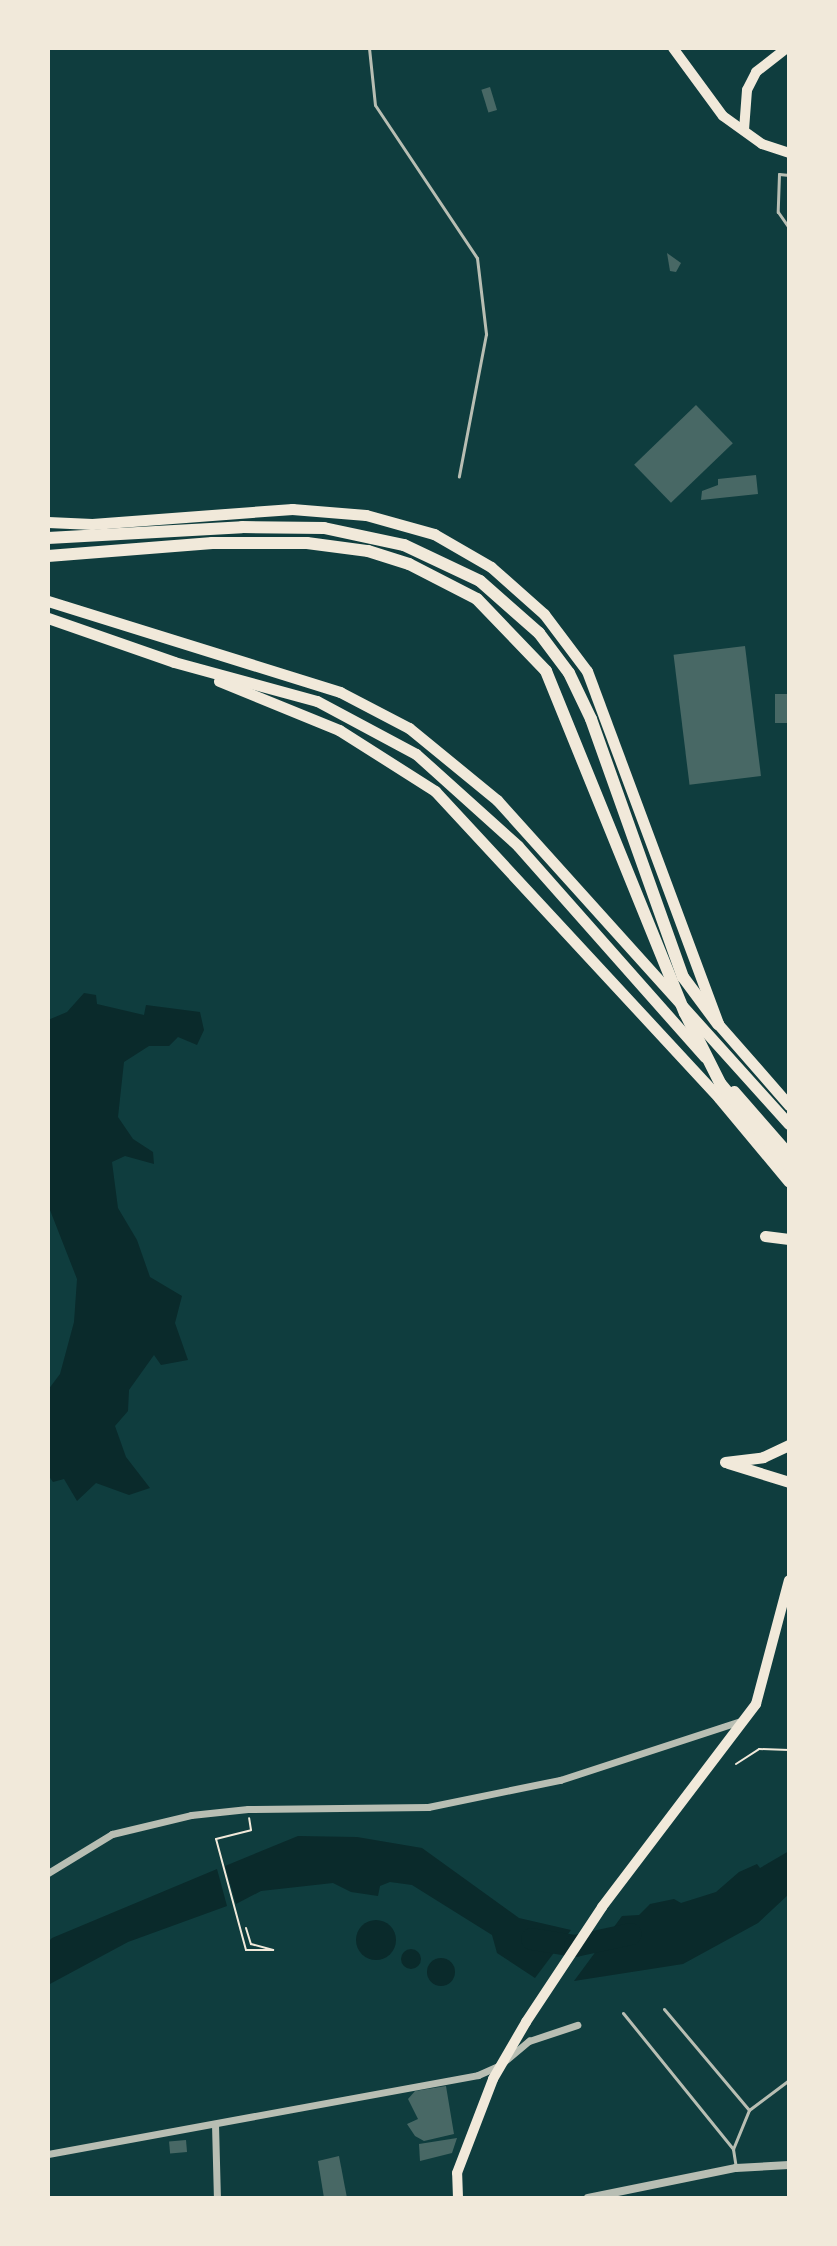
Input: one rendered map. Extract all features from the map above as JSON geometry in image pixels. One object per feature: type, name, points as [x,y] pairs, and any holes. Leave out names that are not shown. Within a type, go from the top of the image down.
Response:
[{"type":"highway","points":[[48,522],[92,524],[292,509],[366,515],[434,534],[491,567],[544,614],[587,671],[718,1024]]},
{"type":"highway","points":[[48,538],[242,527],[324,528],[404,545],[480,581],[539,633],[569,673],[591,719],[683,977],[718,1024],[788,1104]]},
{"type":"highway","points":[[48,556],[212,543],[307,543],[368,551],[409,564],[477,599],[546,671],[685,1013],[720,1083],[789,1166]]},
{"type":"highway","points":[[48,601],[127,629],[340,692],[409,728],[497,800],[599,909],[789,1124]]},
{"type":"highway","points":[[48,618],[174,662],[317,701],[416,754],[470,798],[588,923],[789,1154]]},
{"type":"highway","points":[[174,662],[339,730],[435,791],[708,1086],[789,1182]]},
{"type":"highway","points":[[765,1236],[789,1239]]},
{"type":"highway","points":[[789,1445],[763,1457],[725,1462],[789,1482]]},
{"type":"main road","points":[[673,48],[723,116],[762,144],[789,153]]},
{"type":"main road","points":[[744,130],[747,90],[756,72],[786,49]]},
{"type":"main road","points":[[458,2198],[457,2173],[500,2065],[602,1907],[746,1719],[767,1676],[789,1580]]},
{"type":"street","points":[[48,1873],[112,1834],[191,1815],[248,1809],[428,1807],[560,1780],[746,1719]]},
{"type":"street","points":[[48,2154],[478,2075],[500,2065],[529,2041],[577,2025]]},
{"type":"street","points":[[215,2124],[217,2198]]},
{"type":"street","points":[[588,2198],[736,2168],[789,2165]]},
{"type":"lane","points":[[369,48],[375,105],[477,258],[486,334],[459,476]]},
{"type":"lane","points":[[789,175],[779,174],[778,212],[789,228]]},
{"type":"lane","points":[[664,2009],[749,2110]]},
{"type":"lane","points":[[623,2013],[733,2149],[736,2168]]},
{"type":"lane","points":[[733,2149],[749,2110],[789,2080]]},
{"type":"path","points":[[736,1764],[759,1749],[789,1750]]},
{"type":"path","points":[[246,1928],[251,1944],[273,1950],[246,1950],[216,1839],[251,1830],[249,1817]]},
{"type":"water","points":[[84,993],[96,995],[97,1004],[144,1015],[146,1005],[200,1012],[204,1030],[197,1045],[178,1037],[169,1046],[149,1046],[124,1062],[118,1117],[133,1139],[153,1152],[154,1164],[125,1156],[112,1162],[118,1208],[137,1240],[150,1277],[182,1296],[175,1323],[188,1360],[161,1365],[154,1355],[129,1390],[128,1411],[115,1426],[126,1457],[150,1488],[129,1495],[96,1483],[77,1501],[64,1479],[53,1482],[48,1475],[48,1390],[60,1374],[74,1322],[77,1279],[48,1205],[48,1020],[67,1012]]},
{"type":"water","points":[[298,1836],[357,1837],[422,1848],[519,1918],[571,1930],[535,1978],[497,1953],[492,1935],[412,1885],[390,1882],[380,1886],[378,1896],[351,1892],[333,1883],[261,1891],[236,1904],[225,1866]]},
{"type":"water","points":[[789,1851],[789,1894],[758,1923],[683,1964],[574,1981],[622,1916],[639,1915],[650,1904],[674,1899],[681,1903],[716,1892],[739,1872],[757,1864],[760,1868]]},
{"type":"water","points":[[217,1869],[227,1906],[128,1942],[48,1985],[48,1942],[52,1938]]},
{"type":"water","points":[[376,1920],[390,1926],[396,1940],[390,1954],[376,1960],[362,1954],[356,1940],[362,1926]]},
{"type":"water","points":[[411,1949],[418,1952],[421,1959],[418,1966],[411,1969],[404,1966],[401,1959],[404,1952]]},
{"type":"water","points":[[441,1958],[451,1962],[455,1972],[451,1982],[441,1986],[431,1982],[427,1972],[431,1962]]},
{"type":"building","points":[[490,87],[497,110],[488,113],[481,90]]},
{"type":"building","points":[[667,253],[681,263],[676,272],[670,271]]},
{"type":"building","points":[[696,405],[733,443],[671,503],[634,465]]},
{"type":"building","points":[[756,475],[758,494],[701,500],[702,491],[718,485],[718,479]]},
{"type":"building","points":[[745,646],[761,776],[690,785],[674,655]]},
{"type":"building","points":[[775,694],[789,694],[789,723],[775,723]]},
{"type":"building","points":[[446,2086],[454,2134],[424,2141],[415,2136],[407,2124],[418,2119],[408,2099],[415,2091]]},
{"type":"building","points":[[457,2138],[452,2153],[420,2161],[419,2144]]},
{"type":"building","points":[[186,2140],[187,2152],[170,2153],[169,2141]]},
{"type":"building","points":[[339,2156],[347,2198],[324,2198],[318,2161]]},
{"type":"waterway","points":[[532,1939],[575,1946],[631,1934]]}]
